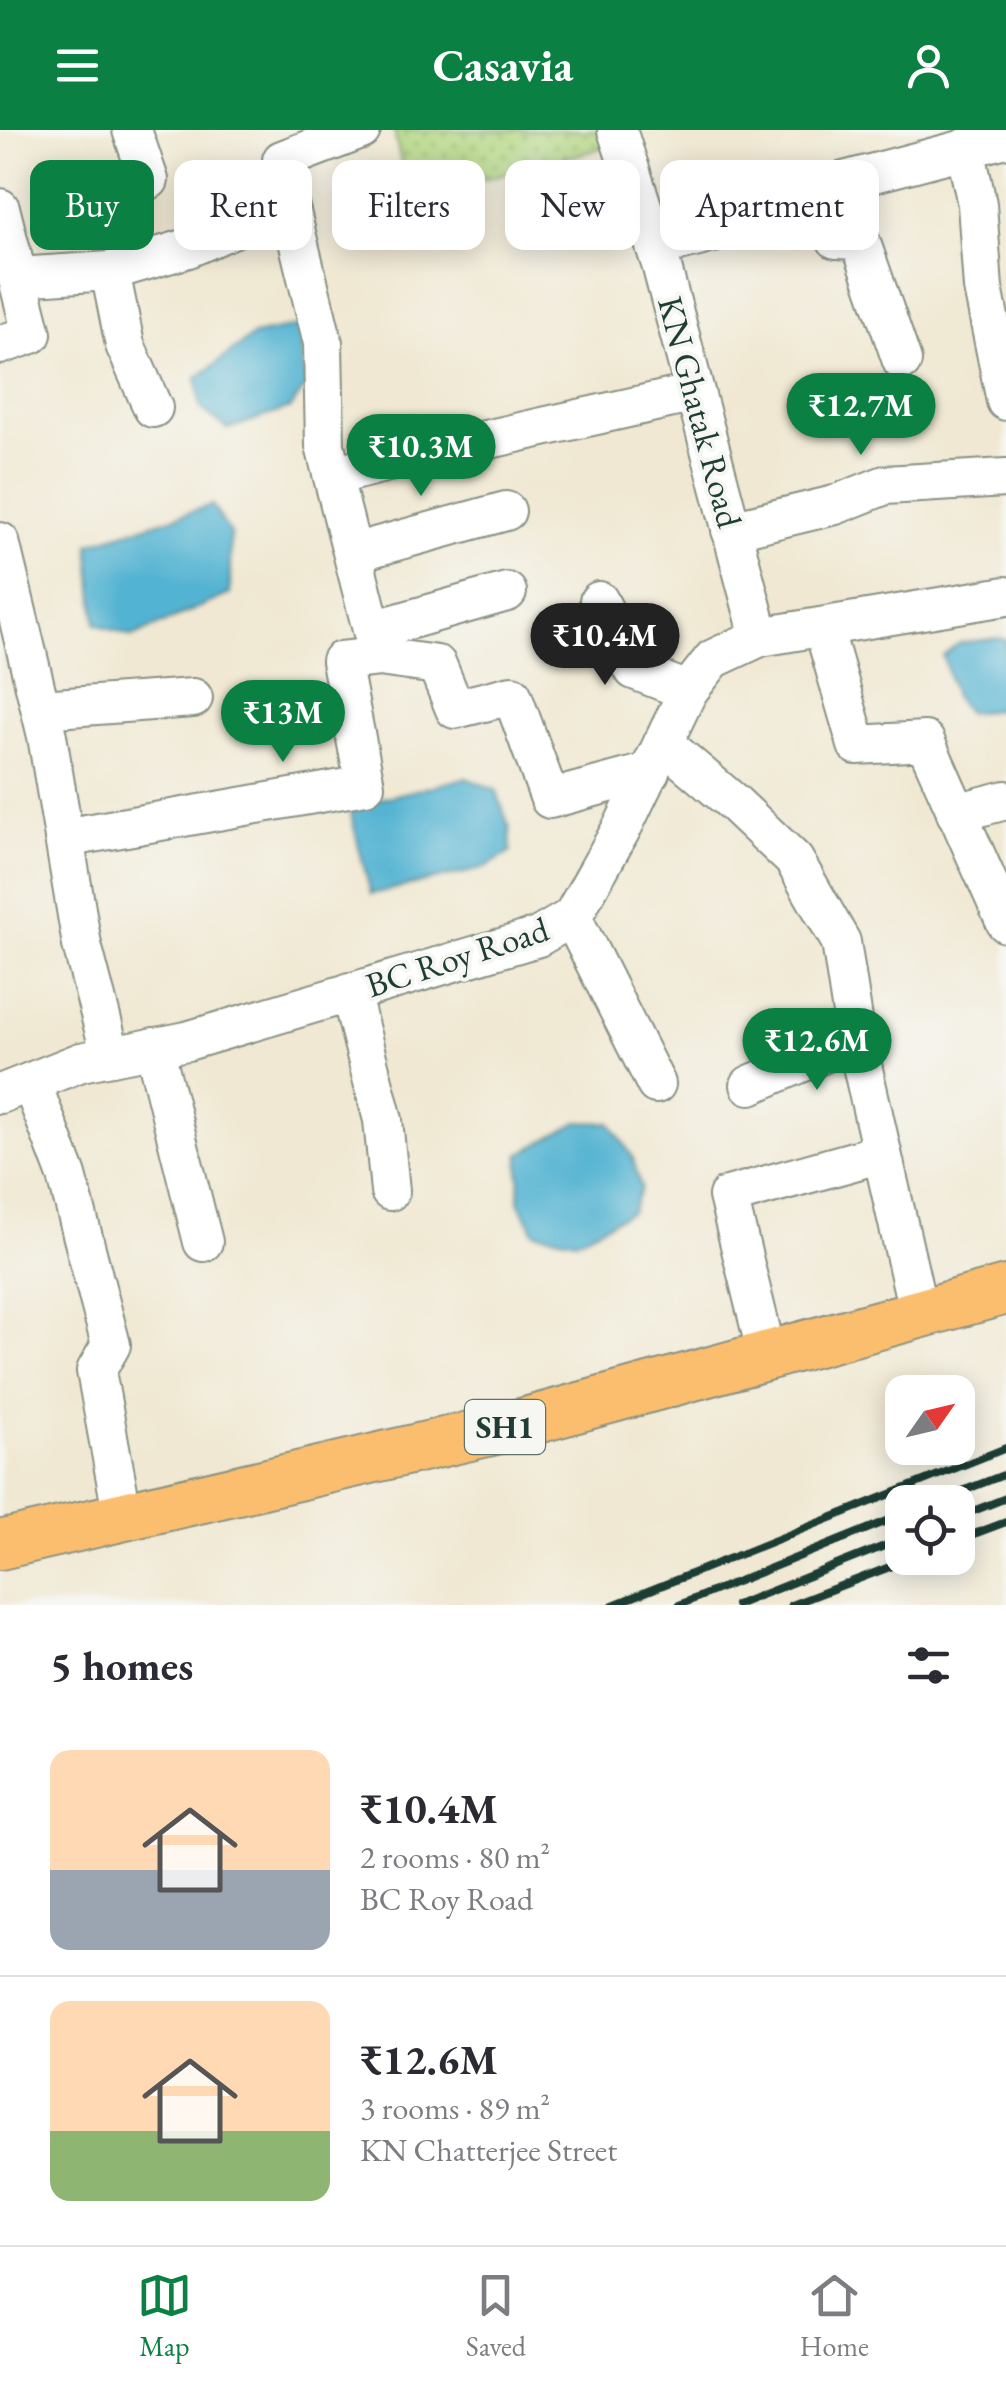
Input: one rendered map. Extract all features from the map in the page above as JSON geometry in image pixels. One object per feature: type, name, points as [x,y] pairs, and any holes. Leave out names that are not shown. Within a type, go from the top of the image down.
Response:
[{"type":"main road","name":"SH1","points":[[0,1545],[500,1429],[1006,1290]]},
{"type":"street","points":[[132,130],[142,160]]},
{"type":"street","points":[[282,160],[361,130]]},
{"type":"street","name":"KN Ghatak Road","points":[[617,130],[656,248],[760,638]]},
{"type":"street","points":[[879,171],[1006,138]]},
{"type":"street","points":[[965,148],[978,204],[983,288],[1006,401]]},
{"type":"street","points":[[0,208],[32,334],[0,345]]},
{"type":"street","points":[[656,248],[660,247]]},
{"type":"street","points":[[17,277],[110,270],[181,250]]},
{"type":"street","points":[[300,250],[323,343],[325,446],[376,643]]},
{"type":"street","points":[[863,250],[902,361]]},
{"type":"street","points":[[110,270],[125,345],[153,408]]},
{"type":"street","points":[[333,476],[695,393]]},
{"type":"street","points":[[731,530],[834,506],[884,486],[1006,478]]},
{"type":"street","points":[[353,553],[506,511]]},
{"type":"street","points":[[0,542],[12,638],[41,709],[82,945],[111,1056]]},
{"type":"street","points":[[64,838],[365,784],[341,661],[376,643],[507,592]]},
{"type":"street","name":"BC Roy Road","points":[[15,1088],[80,1062],[187,1040],[538,936],[572,917],[688,692],[713,659],[760,638],[1006,596]]},
{"type":"street","points":[[599,602],[634,670],[688,692]]},
{"type":"street","points":[[822,627],[857,745],[925,741],[1006,923]]},
{"type":"street","points":[[376,643],[437,665],[455,709],[512,695],[550,798],[656,757],[735,804],[794,860],[841,942],[856,1039],[920,1315]]},
{"type":"street","points":[[41,709],[193,698]]},
{"type":"street","points":[[956,813],[1006,800]]},
{"type":"street","points":[[572,917],[656,1084]]},
{"type":"street","points":[[350,992],[383,1120],[390,1191]]},
{"type":"street","points":[[750,1085],[856,1039]]},
{"type":"street","points":[[154,1047],[203,1242]]},
{"type":"street","points":[[15,1088],[67,1176],[112,1345],[96,1371],[124,1518]]},
{"type":"street","points":[[767,1355],[728,1196],[882,1153]]},
{"type":"green space","points":[[394,130],[606,130],[611,146],[557,160],[505,160],[505,173],[485,178],[485,160],[401,160]]},
{"type":"water","points":[[299,326],[306,386],[291,408],[227,429],[200,407],[197,378],[254,335]]},
{"type":"water","points":[[212,505],[230,533],[230,594],[132,637],[96,624],[89,544]]},
{"type":"water","points":[[1006,640],[1006,709],[967,713],[954,696],[943,656],[960,643]]},
{"type":"water","points":[[466,778],[496,790],[510,829],[511,852],[482,869],[371,894],[350,811],[371,801]]},
{"type":"water","points":[[578,1122],[610,1123],[632,1156],[641,1188],[632,1211],[576,1240],[534,1232],[519,1201],[520,1154]]},
{"type":"railway","points":[[613,1605],[1006,1448]]},
{"type":"railway","points":[[975,1486],[1006,1474]]},
{"type":"railway","points":[[975,1510],[1006,1498]]},
{"type":"railway","points":[[679,1605],[885,1522]]},
{"type":"railway","points":[[975,1534],[1006,1522]]},
{"type":"railway","points":[[736,1605],[885,1546]]},
{"type":"railway","points":[[791,1605],[885,1569]]}]
